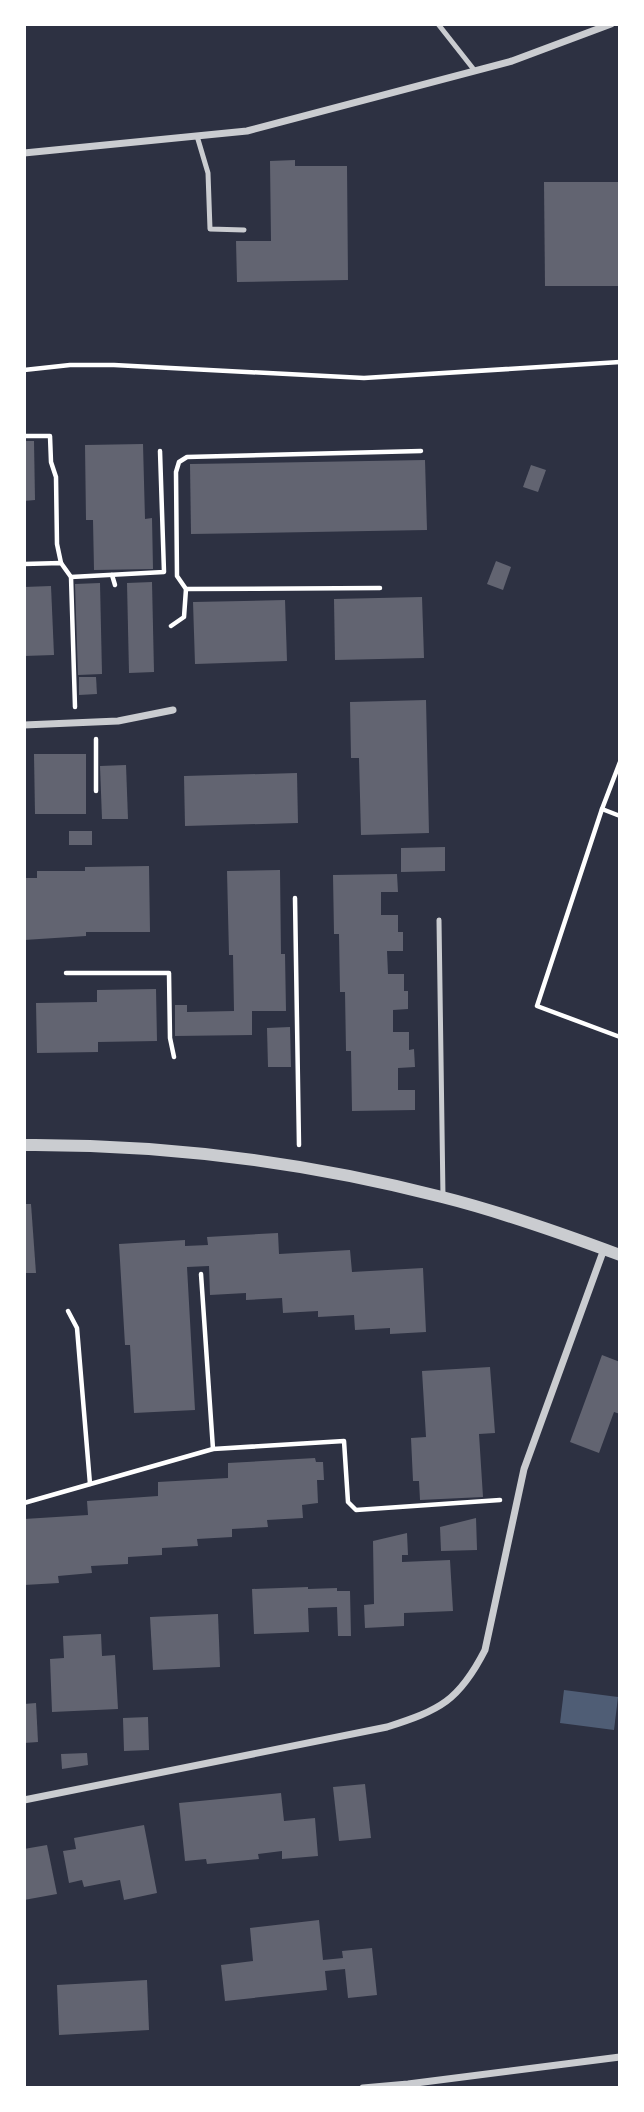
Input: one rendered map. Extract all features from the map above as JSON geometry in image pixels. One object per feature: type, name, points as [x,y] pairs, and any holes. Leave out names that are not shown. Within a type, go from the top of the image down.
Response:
[{"type":"street","points":[[24,153],[247,131],[512,61],[611,24]]},
{"type":"street","points":[[24,725],[118,721],[173,710]]},
{"type":"street","points":[[24,1145],[170,1149],[299,1166],[443,1197],[516,1218],[620,1255]]},
{"type":"street","points":[[24,1800],[387,1727],[425,1714],[451,1699],[471,1676],[485,1650],[524,1469],[604,1249]]},
{"type":"street","points":[[363,2088],[620,2057]]},
{"type":"lane","points":[[439,24],[475,71]]},
{"type":"lane","points":[[197,136],[208,173],[210,229],[243,230]]},
{"type":"lane","points":[[439,920],[443,1197]]},
{"type":"path","points":[[24,370],[70,365],[114,365],[364,378],[620,362]]},
{"type":"path","points":[[24,436],[50,436],[51,462],[55,477],[57,544],[61,563],[71,577],[75,722]]},
{"type":"path","points":[[71,577],[164,572],[160,451]]},
{"type":"path","points":[[171,626],[184,617],[186,589],[177,576],[176,472],[179,462],[187,457],[421,451]]},
{"type":"path","points":[[24,564],[61,563]]},
{"type":"path","points":[[112,575],[115,585]]},
{"type":"path","points":[[186,589],[380,588]]},
{"type":"path","points":[[96,753],[96,791]]},
{"type":"path","points":[[620,762],[601,809],[537,1006],[620,1037]]},
{"type":"path","points":[[601,809],[620,816]]},
{"type":"path","points":[[295,898],[299,1166]]},
{"type":"path","points":[[66,973],[169,973],[170,1038],[174,1057]]},
{"type":"path","points":[[201,1274],[213,1449]]},
{"type":"path","points":[[68,1311],[77,1328],[90,1484]]},
{"type":"path","points":[[24,1503],[213,1449],[344,1441],[348,1502],[356,1510],[517,1499]]},
{"type":"water","points":[[564,1690],[618,1697],[614,1730],[560,1723]]},
{"type":"building","points":[[295,160],[295,166],[347,166],[348,280],[237,282],[236,241],[271,241],[270,161]]},
{"type":"building","points":[[544,182],[620,182],[620,286],[545,286]]},
{"type":"building","points":[[24,441],[34,441],[35,500],[24,501]]},
{"type":"building","points":[[143,444],[145,519],[152,518],[153,569],[94,570],[93,520],[86,520],[85,445]]},
{"type":"building","points":[[425,460],[427,530],[191,534],[190,464]]},
{"type":"building","points":[[531,465],[546,470],[538,492],[523,487]]},
{"type":"building","points":[[496,561],[511,567],[503,590],[487,584]]},
{"type":"building","points":[[152,582],[154,672],[129,673],[127,583]]},
{"type":"building","points":[[100,583],[102,674],[78,675],[75,584]]},
{"type":"building","points":[[51,586],[54,655],[24,656],[24,587]]},
{"type":"building","points":[[422,597],[424,658],[335,660],[334,599]]},
{"type":"building","points":[[285,600],[287,661],[195,664],[193,602]]},
{"type":"building","points":[[79,677],[96,677],[97,694],[79,695]]},
{"type":"building","points":[[426,700],[429,833],[361,835],[359,758],[351,758],[350,702]]},
{"type":"building","points":[[34,754],[86,754],[86,814],[35,814]]},
{"type":"building","points":[[126,765],[128,819],[102,819],[100,766]]},
{"type":"building","points":[[297,773],[298,823],[185,826],[184,776]]},
{"type":"building","points":[[69,831],[92,831],[92,845],[69,845]]},
{"type":"building","points":[[445,847],[445,871],[401,872],[401,848]]},
{"type":"building","points":[[149,866],[150,932],[86,932],[86,936],[24,940],[24,878],[37,878],[37,871],[85,871],[85,867]]},
{"type":"building","points":[[280,870],[281,954],[285,954],[286,1011],[252,1011],[252,1035],[175,1036],[175,1005],[187,1005],[187,1012],[234,1011],[233,955],[229,955],[227,871]]},
{"type":"building","points":[[397,874],[398,892],[381,892],[381,915],[398,915],[398,932],[403,932],[403,951],[387,951],[388,974],[404,974],[404,991],[408,991],[408,1009],[393,1010],[393,1032],[409,1032],[409,1050],[414,1049],[415,1067],[398,1068],[398,1090],[415,1090],[415,1110],[352,1111],[351,1051],[346,1051],[345,992],[340,992],[339,934],[334,934],[333,875]]},
{"type":"building","points":[[156,989],[157,1041],[98,1042],[98,1052],[37,1053],[36,1003],[97,1002],[97,990]]},
{"type":"building","points":[[290,1027],[291,1067],[268,1067],[267,1028]]},
{"type":"building","points":[[24,1204],[31,1204],[36,1273],[24,1273]]},
{"type":"building","points":[[278,1233],[279,1254],[350,1250],[352,1272],[423,1268],[426,1332],[390,1334],[390,1328],[355,1330],[354,1315],[318,1317],[318,1311],[283,1313],[282,1298],[246,1300],[246,1293],[210,1295],[209,1266],[187,1267],[195,1410],[134,1413],[130,1345],[125,1345],[119,1244],[185,1240],[185,1246],[208,1245],[207,1237]]},
{"type":"building","points":[[602,1355],[620,1362],[620,1414],[614,1412],[599,1453],[570,1442]]},
{"type":"building","points":[[490,1367],[495,1433],[479,1434],[483,1497],[420,1500],[419,1481],[413,1481],[411,1438],[426,1437],[422,1371]]},
{"type":"building","points":[[315,1458],[316,1462],[323,1462],[324,1480],[317,1480],[318,1503],[302,1505],[303,1518],[267,1520],[268,1527],[232,1529],[232,1537],[197,1539],[198,1546],[162,1548],[162,1555],[128,1557],[128,1564],[91,1566],[92,1573],[58,1576],[59,1583],[24,1585],[24,1519],[88,1515],[87,1501],[158,1496],[158,1482],[228,1478],[228,1463]]},
{"type":"building","points":[[476,1518],[477,1550],[441,1551],[440,1527]]},
{"type":"building","points":[[407,1533],[408,1555],[402,1555],[402,1562],[450,1560],[453,1611],[404,1613],[404,1626],[365,1628],[364,1605],[374,1604],[373,1541]]},
{"type":"building","points":[[308,1587],[350,1591],[351,1636],[338,1636],[337,1607],[308,1608],[309,1632],[254,1634],[252,1589]]},
{"type":"building","points":[[218,1614],[220,1667],[153,1670],[150,1617]]},
{"type":"building","points":[[101,1634],[102,1656],[115,1655],[118,1709],[52,1712],[50,1659],[64,1658],[63,1636]]},
{"type":"building","points":[[36,1703],[38,1742],[24,1743],[24,1704]]},
{"type":"building","points":[[148,1717],[149,1750],[124,1751],[123,1718]]},
{"type":"building","points":[[87,1753],[88,1765],[62,1769],[61,1754]]},
{"type":"building","points":[[365,1784],[371,1838],[339,1841],[333,1787]]},
{"type":"building","points":[[281,1793],[284,1821],[315,1818],[318,1856],[282,1859],[282,1851],[258,1854],[259,1859],[207,1864],[206,1859],[185,1861],[179,1803]]},
{"type":"building","points":[[144,1825],[157,1893],[124,1900],[120,1880],[84,1887],[82,1880],[69,1883],[63,1851],[76,1849],[74,1838]]},
{"type":"building","points":[[47,1845],[57,1894],[24,1900],[24,1849]]},
{"type":"building","points":[[319,1920],[323,1960],[343,1958],[342,1951],[372,1948],[377,1995],[348,1998],[345,1969],[325,1971],[327,1990],[225,2001],[221,1965],[253,1961],[250,1928]]},
{"type":"building","points":[[147,1980],[149,2030],[59,2035],[57,1985]]}]
